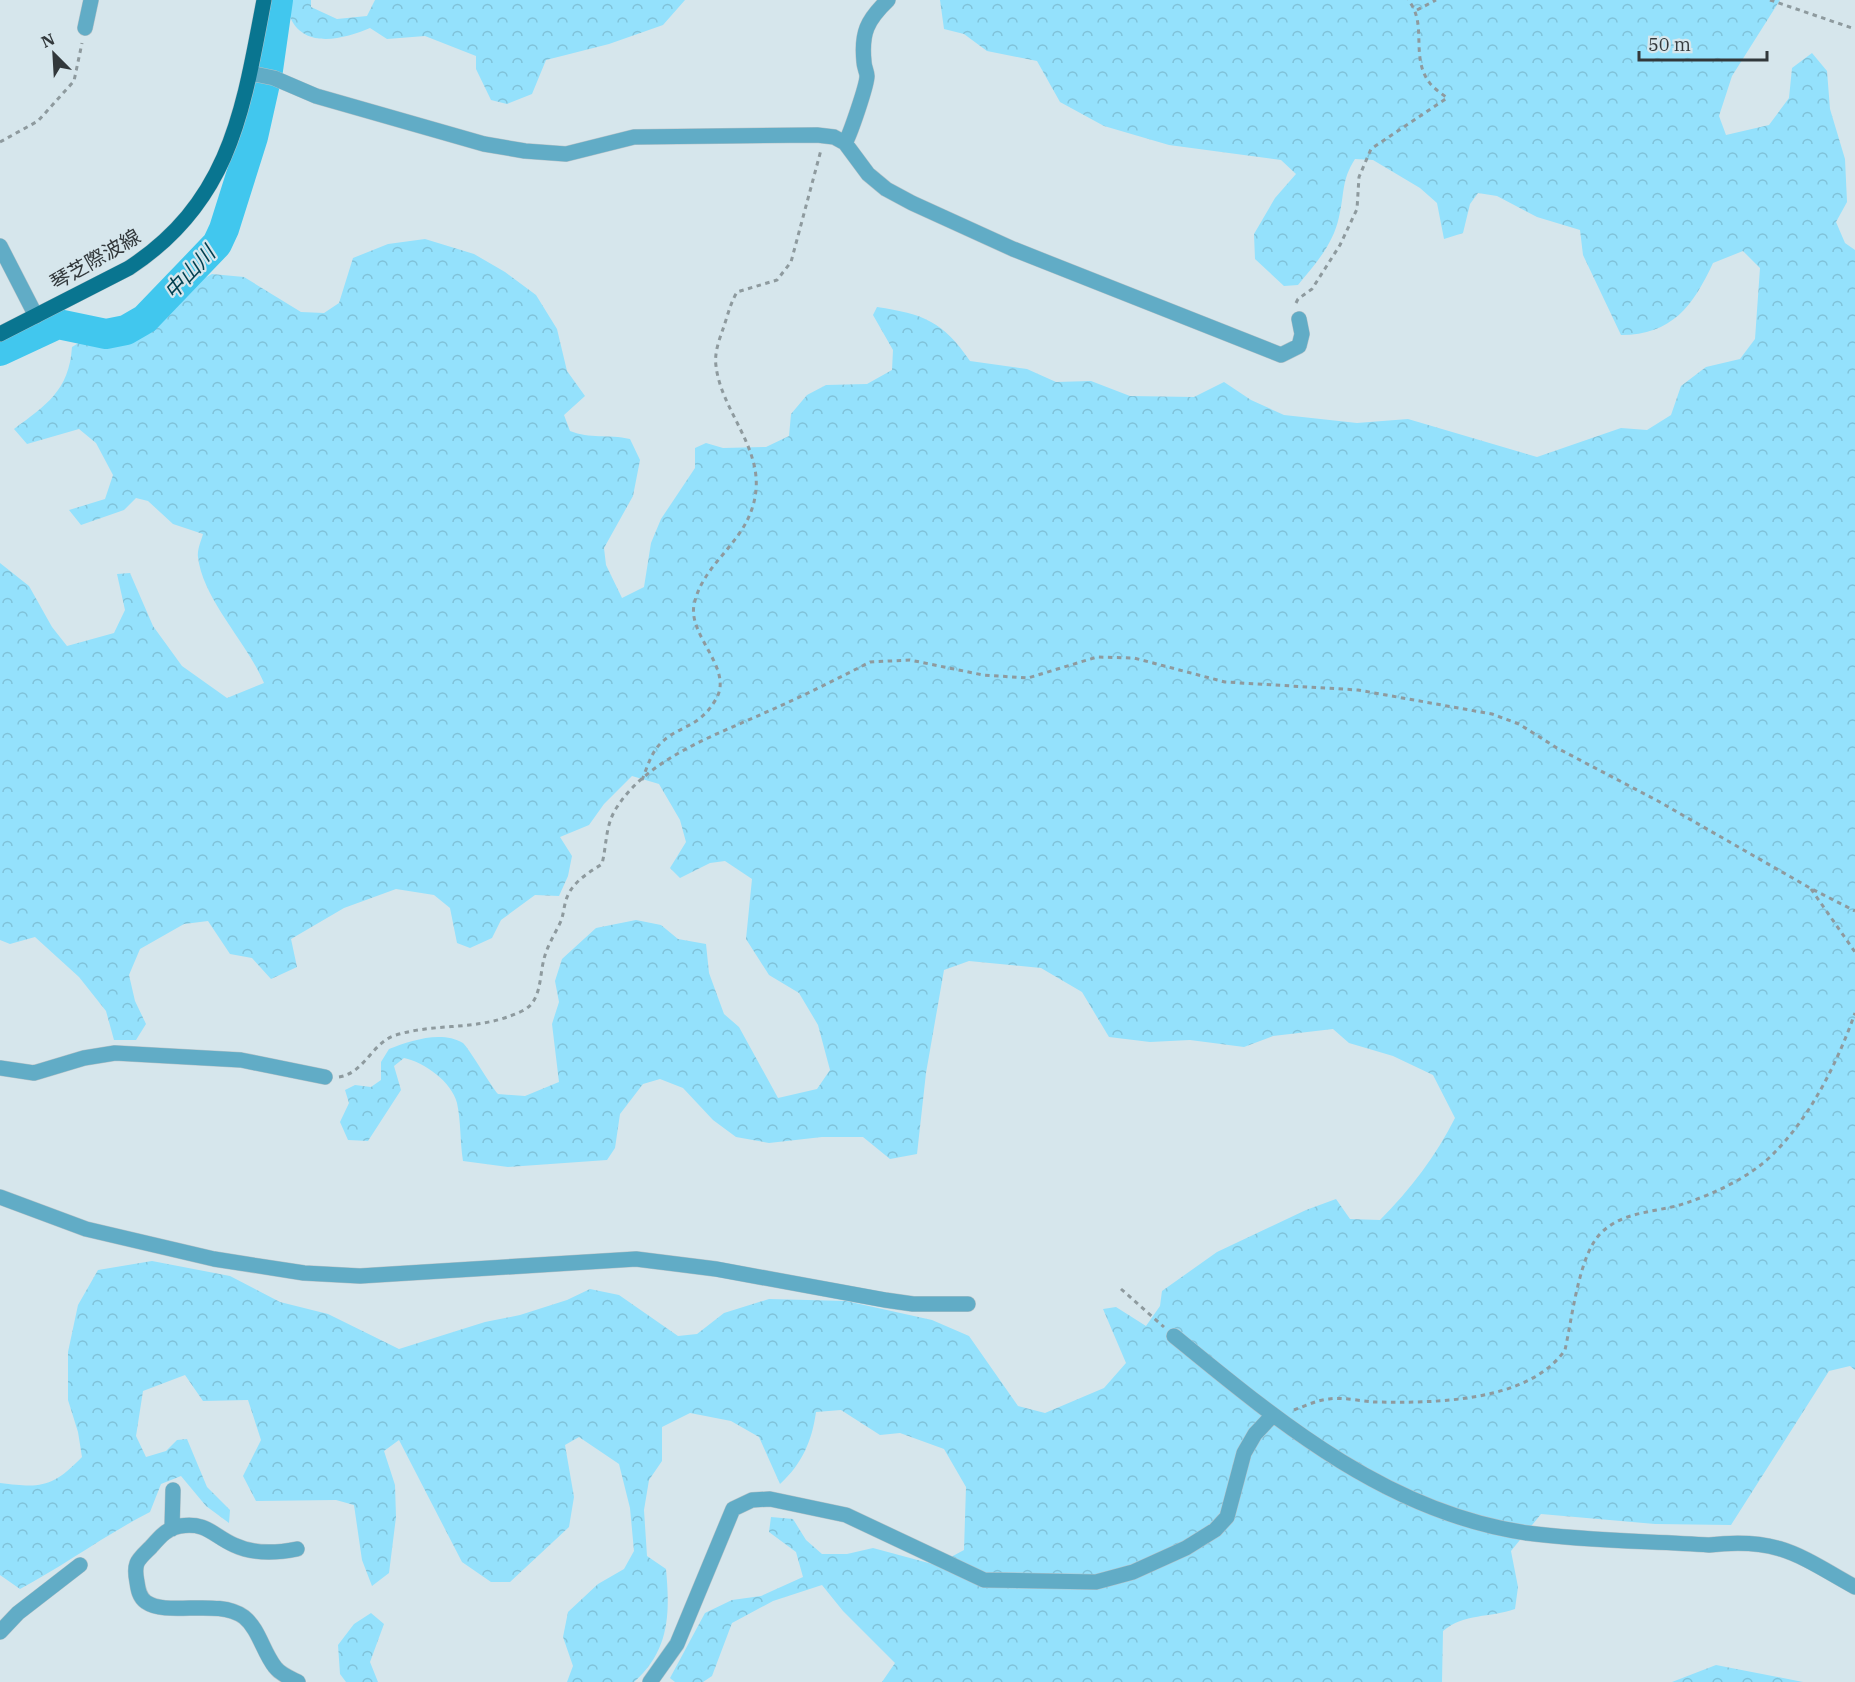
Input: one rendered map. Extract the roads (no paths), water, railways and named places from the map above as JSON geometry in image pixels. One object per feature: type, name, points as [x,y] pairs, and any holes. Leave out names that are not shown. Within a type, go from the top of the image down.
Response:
[{"type":"main road","name":"琴芝際波線","points":[[0,334],[138,262],[190,215],[222,165],[262,75],[264,0]]},
{"type":"street","points":[[85,28],[91,0]]},
{"type":"street","points":[[845,143],[851,132],[867,77],[864,63],[864,33],[868,20],[888,0]]},
{"type":"street","points":[[262,75],[316,96],[484,144],[525,151],[566,154],[634,137],[834,137],[845,143],[868,174],[886,189],[912,203],[1013,249],[1281,355],[1299,346],[1302,334],[1299,319]]},
{"type":"street","points":[[0,246],[36,316]]},
{"type":"street","points":[[0,1068],[33,1073],[84,1058],[115,1053],[242,1060],[325,1077]]},
{"type":"street","points":[[0,1197],[97,1232],[214,1259],[304,1273],[360,1276],[636,1259],[716,1269],[885,1300],[968,1304]]},
{"type":"street","points":[[1174,1336],[1272,1416],[1356,1473],[1439,1510],[1478,1523],[1528,1533],[1709,1545],[1736,1542],[1778,1546],[1855,1587]]},
{"type":"street","points":[[650,1682],[677,1644],[734,1509],[752,1500],[770,1499],[846,1515],[984,1580],[1096,1582],[1133,1572],[1186,1548],[1215,1530],[1227,1517],[1244,1453],[1255,1434],[1272,1416]]},
{"type":"street","points":[[172,1528],[173,1490]]},
{"type":"street","points":[[297,1549],[274,1552],[247,1549],[234,1545],[210,1529],[200,1526],[172,1528],[162,1535],[134,1568],[140,1594],[146,1602],[158,1607],[230,1611],[242,1616],[250,1623],[275,1667],[298,1682]]},
{"type":"street","points":[[0,1632],[18,1613],[80,1565]]},
{"type":"waterway","name":"中山川","points":[[0,351],[58,324],[106,334],[126,330],[145,319],[217,244],[224,229],[253,137],[268,70],[278,0]]}]
